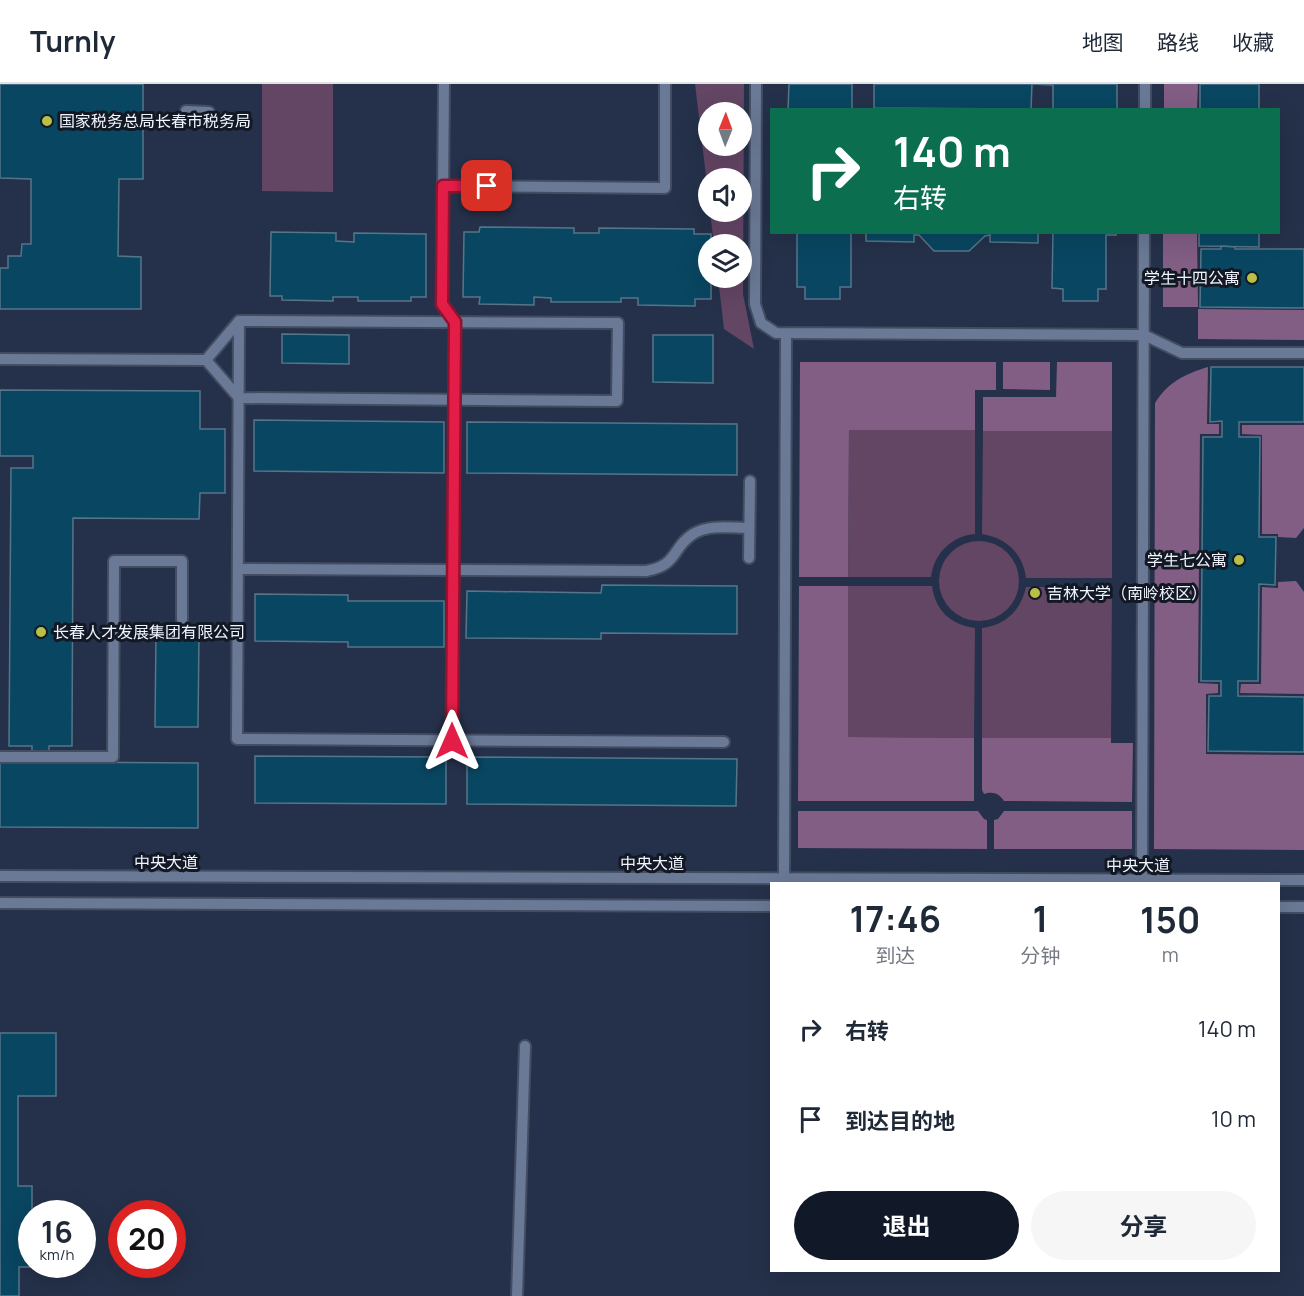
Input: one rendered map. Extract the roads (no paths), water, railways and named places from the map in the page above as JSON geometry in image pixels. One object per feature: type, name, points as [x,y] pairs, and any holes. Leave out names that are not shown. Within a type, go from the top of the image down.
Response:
[{"type":"lane","points":[[444,84],[442,304],[455,322],[452,741]]},
{"type":"lane","points":[[443,186],[665,188],[666,84]]},
{"type":"lane","points":[[756,84],[755,304],[761,323],[776,333],[1144,335],[1182,352],[1304,353]]},
{"type":"lane","points":[[1145,84],[1145,108]]},
{"type":"lane","points":[[186,111],[209,112]]},
{"type":"lane","points":[[1142,880],[1144,234]]},
{"type":"lane","points":[[0,359],[206,360],[239,398],[617,401],[618,323],[239,321]]},
{"type":"lane","points":[[206,360],[239,321]]},
{"type":"lane","points":[[239,321],[237,739],[724,742]]},
{"type":"lane","points":[[784,878],[786,334]]},
{"type":"lane","points":[[749,558],[750,481]]},
{"type":"lane","points":[[238,569],[646,572],[672,560],[681,545],[694,533],[712,528],[749,528]]},
{"type":"lane","points":[[0,757],[113,757],[114,561],[183,561],[182,619]]},
{"type":"lane","name":"中央大道","points":[[0,876],[1304,880]]},
{"type":"lane","points":[[0,903],[770,906]]},
{"type":"lane","points":[[1280,907],[1304,907]]},
{"type":"lane","points":[[517,1296],[525,1046]]},
{"type":"place","name":"国家税务总局长春市税务局","points":[[47,121]]},
{"type":"place","name":"学生十四公寓","points":[[1252,278]]},
{"type":"place","name":"学生七公寓","points":[[1239,560]]},
{"type":"place","name":"吉林大学（南岭校区）","points":[[1035,593]]},
{"type":"place","name":"长春人才发展集团有限公司","points":[[41,632]]}]
